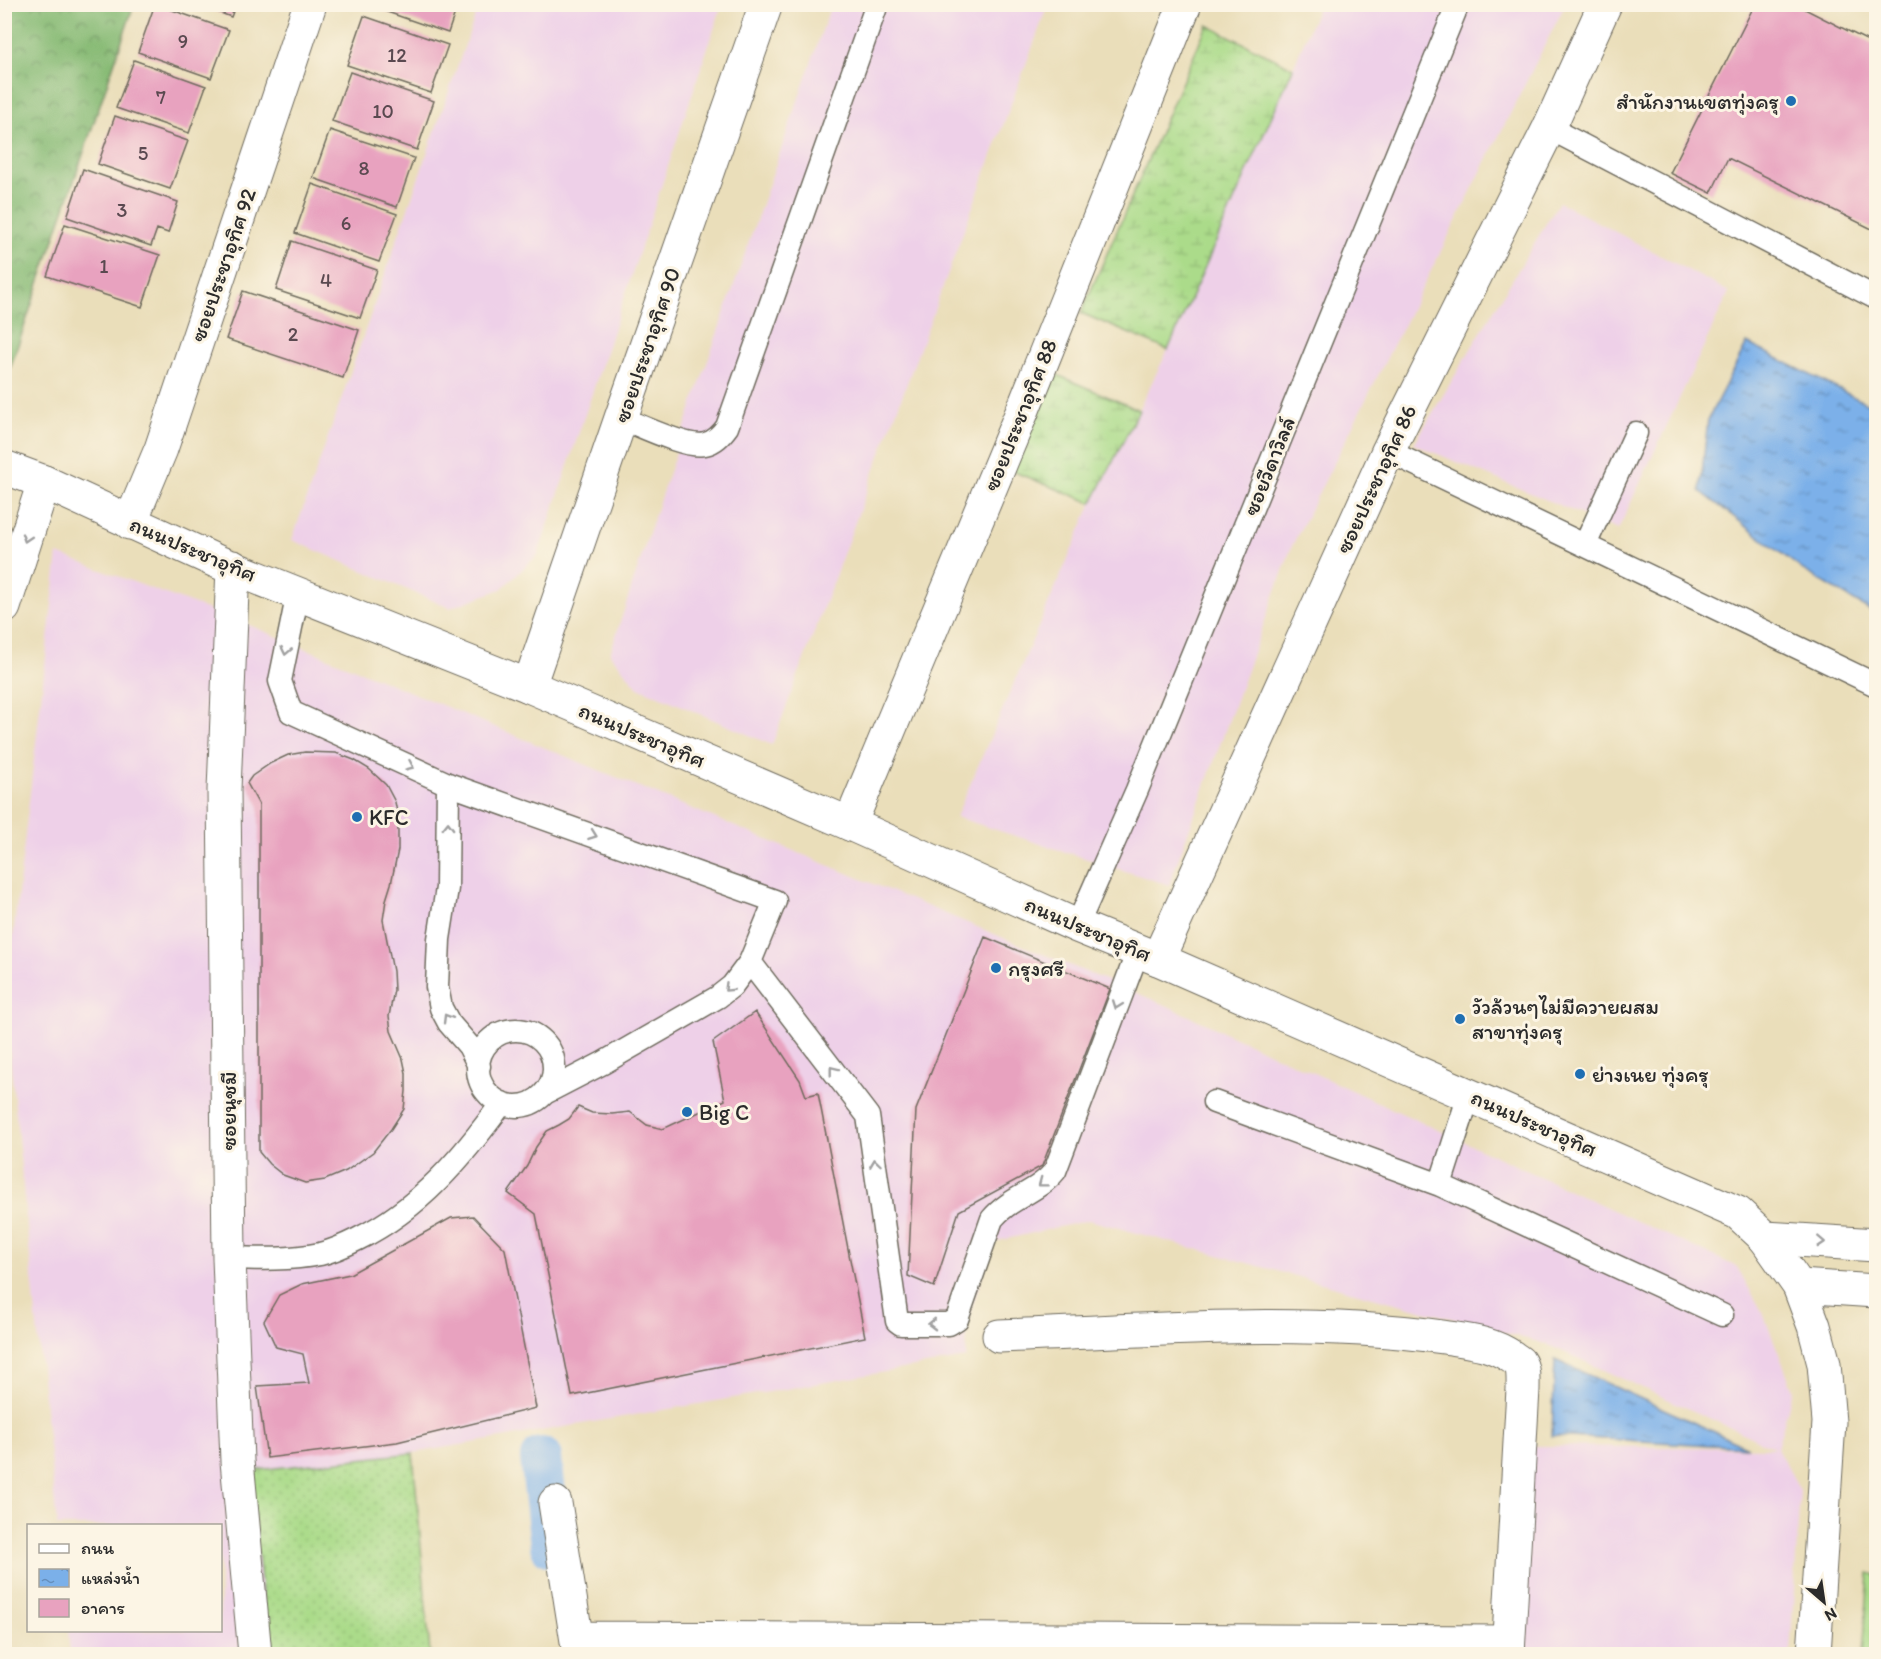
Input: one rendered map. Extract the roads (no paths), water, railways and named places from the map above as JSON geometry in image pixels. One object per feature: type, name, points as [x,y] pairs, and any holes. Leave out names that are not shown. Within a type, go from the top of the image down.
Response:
[{"type":"street","name":"ซอยประชาอุทิศ 92","points":[[130,523],[160,449],[310,4]]},
{"type":"street","name":"ซอยประชาอุทิศ 90","points":[[529,686],[766,4]]},
{"type":"street","name":"ซอยประชาอุทิศ 88","points":[[850,824],[1022,412],[1185,4]]},
{"type":"street","name":"ซอยประชาอุทิศ 86","points":[[1148,955],[1388,451],[1549,128],[1605,4]]},
{"type":"street","name":"ถนนประชาอุทิศ","points":[[4,467],[44,482],[130,523],[233,567],[529,686],[850,824],[1077,926],[1738,1213],[1764,1238],[1799,1286],[1814,1326],[1824,1364],[1829,1422],[1814,1654]]},
{"type":"street","points":[[4,606],[44,482]]},
{"type":"street","name":"ซอยนุชมี","points":[[233,567],[224,790],[229,1258],[237,1461],[255,1654]]},
{"type":"street","points":[[1764,1238],[1876,1245]]},
{"type":"street","points":[[1799,1286],[1876,1291]]},
{"type":"street","points":[[555,1503],[578,1646],[1508,1648],[1523,1389],[1519,1362],[1496,1347],[1478,1342],[1393,1330],[1333,1328],[1244,1327],[999,1336]]},
{"type":"lane","points":[[621,418],[688,444],[704,445],[717,439],[727,427],[877,4]]},
{"type":"lane","name":"ซอยวีดาวิลล์","points":[[1077,926],[1137,790],[1458,4]]},
{"type":"lane","points":[[1549,128],[1876,298]]},
{"type":"lane","points":[[1585,545],[1636,433]]},
{"type":"lane","points":[[1388,451],[1876,685]]},
{"type":"lane","points":[[298,593],[280,681],[291,712],[448,784],[775,901],[750,963],[732,986],[718,997],[536,1100],[525,1105],[514,1106],[502,1103],[484,1088],[479,1077],[479,1066],[481,1054],[488,1043],[498,1035],[510,1031],[523,1030],[536,1035],[546,1044],[555,1068],[552,1081],[545,1093]]},
{"type":"lane","points":[[448,784],[447,888],[440,939],[437,987],[441,1008],[449,1023],[470,1046],[479,1066]]},
{"type":"lane","points":[[750,963],[868,1116],[897,1321],[902,1324],[949,1324],[957,1318],[992,1219],[1000,1211],[1049,1179],[1055,1171],[1148,955]]},
{"type":"lane","points":[[1440,1185],[1469,1095]]},
{"type":"lane","points":[[1214,1102],[1440,1185],[1722,1314]]},
{"type":"lane","points":[[229,1258],[261,1260],[320,1254],[343,1247],[371,1233],[395,1218],[446,1174],[502,1103]]},
{"type":"water","points":[[1747,343],[1876,408],[1876,614],[1803,570],[1700,491],[1708,419]]},
{"type":"water","points":[[1555,1360],[1748,1447],[1552,1436]]},
{"type":"waterway","points":[[541,1458],[551,1546]]},
{"type":"place","name":"สำนักงานเขตทุ่งครุ","points":[[1791,101]]},
{"type":"place","name":"KFC","points":[[357,817]]},
{"type":"place","name":"กรุงศรี","points":[[996,968]]},
{"type":"place","name":"วัวล้วนๆไม่มีควายผสม สาขาทุ่งครุ","points":[[1460,1019]]},
{"type":"place","name":"ย่างเนย ทุ่งครุ","points":[[1580,1074]]},
{"type":"place","name":"Big C","points":[[687,1112]]}]
